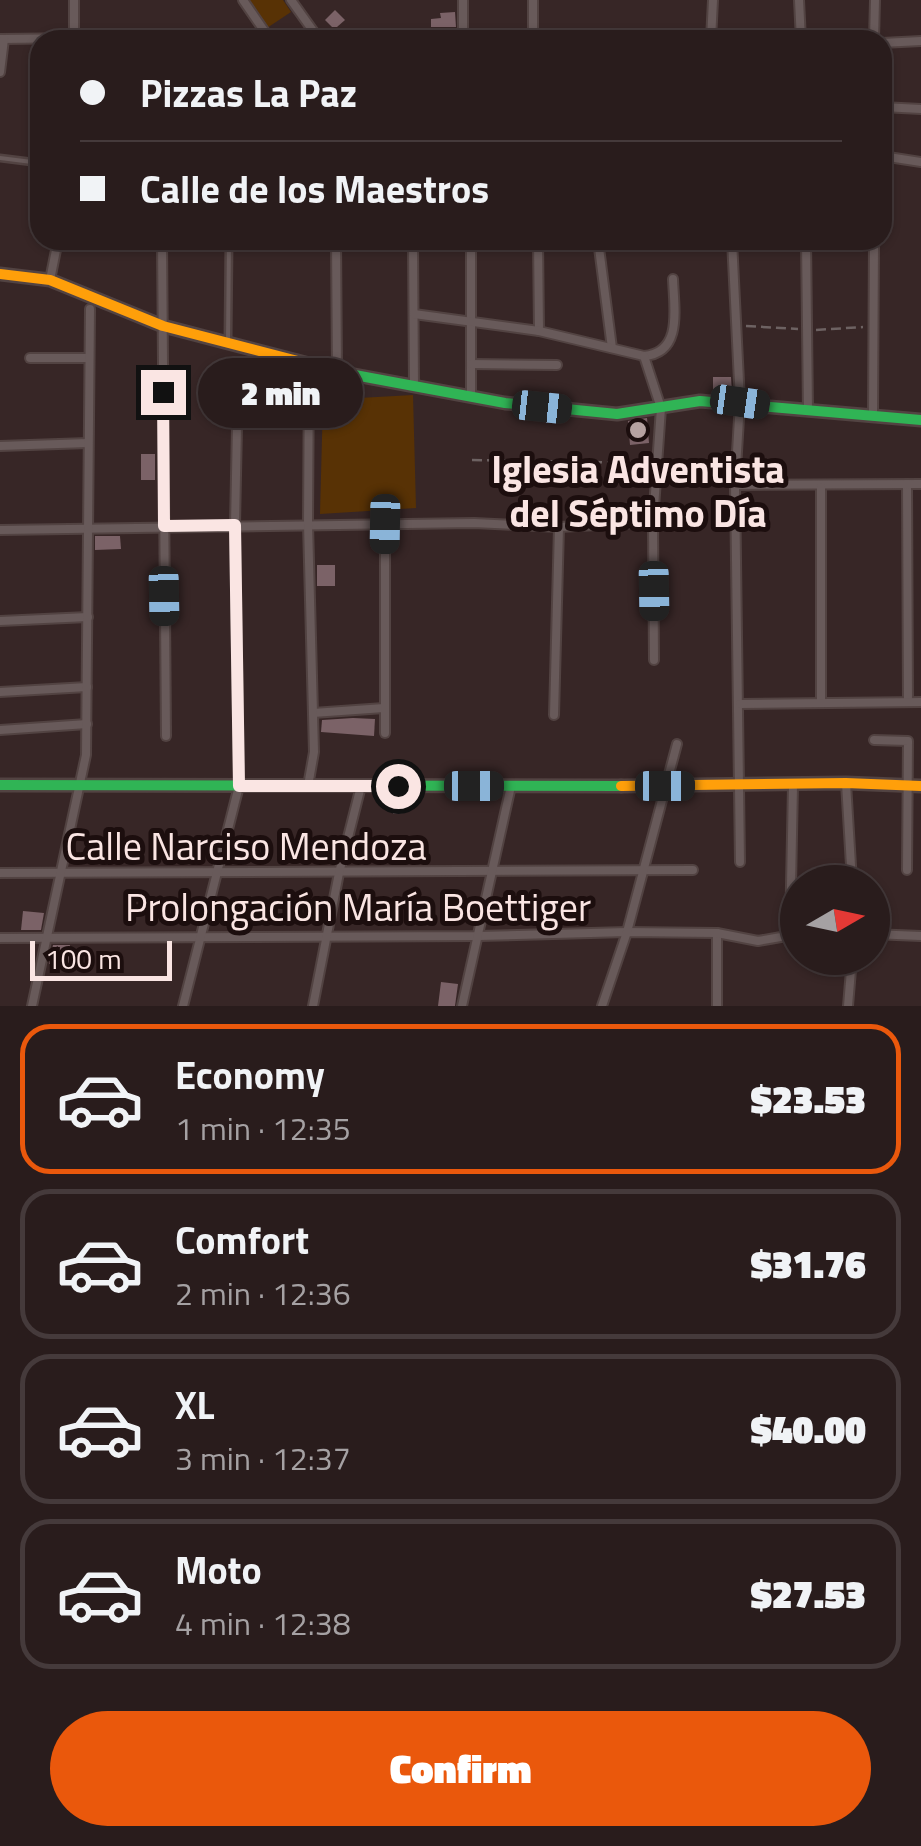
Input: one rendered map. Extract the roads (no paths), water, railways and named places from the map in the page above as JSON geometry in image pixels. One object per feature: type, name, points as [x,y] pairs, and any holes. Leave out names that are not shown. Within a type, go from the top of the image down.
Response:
[{"type":"street","points":[[74,0],[74,30]]},
{"type":"street","points":[[243,0],[264,30]]},
{"type":"street","points":[[291,0],[312,30]]},
{"type":"street","points":[[463,0],[463,30]]},
{"type":"street","points":[[532,0],[533,30]]},
{"type":"street","points":[[711,30],[713,0]]},
{"type":"street","points":[[799,0],[800,30]]},
{"type":"street","points":[[874,30],[875,0]]},
{"type":"street","points":[[0,72],[2,39],[30,38]]},
{"type":"street","points":[[892,43],[921,42]]},
{"type":"street","points":[[892,108],[921,109]]},
{"type":"street","points":[[892,158],[921,162]]},
{"type":"street","points":[[50,280],[56,250]]},
{"type":"street","points":[[162,250],[166,736]]},
{"type":"street","points":[[336,250],[337,372]]},
{"type":"street","points":[[413,250],[414,386]]},
{"type":"street","points":[[470,250],[471,396]]},
{"type":"street","points":[[538,250],[539,330]]},
{"type":"street","points":[[599,250],[612,348]]},
{"type":"street","points":[[732,250],[740,402],[735,485],[740,862]]},
{"type":"street","points":[[806,250],[808,411]]},
{"type":"street","points":[[873,415],[874,250]]},
{"type":"street","points":[[0,274],[50,280],[162,326],[337,372],[505,403],[617,414],[700,401],[740,402],[921,420]]},
{"type":"street","points":[[414,314],[539,330],[644,356],[665,350],[671,340],[673,278]]},
{"type":"street","points":[[32,1006],[86,754],[90,310]]},
{"type":"street","points":[[644,356],[660,408],[653,522],[654,660]]},
{"type":"street","points":[[30,358],[89,358]]},
{"type":"street","points":[[308,786],[314,752],[308,524],[309,363]]},
{"type":"street","points":[[471,364],[557,365]]},
{"type":"street","points":[[183,1006],[239,786],[237,426]]},
{"type":"street","points":[[0,446],[88,444]]},
{"type":"street","points":[[907,484],[908,702]]},
{"type":"street","points":[[735,485],[921,484]]},
{"type":"street","points":[[821,487],[821,701]]},
{"type":"street","points":[[0,530],[308,524],[559,527],[653,522]]},
{"type":"street","points":[[385,524],[385,733]]},
{"type":"street","points":[[554,715],[559,527]]},
{"type":"street","points":[[0,621],[88,616]]},
{"type":"street","points":[[0,692],[87,688]]},
{"type":"street","points":[[740,704],[921,702]]},
{"type":"street","points":[[313,713],[384,708]]},
{"type":"street","points":[[0,730],[87,724]]},
{"type":"street","points":[[874,740],[908,741],[915,786],[907,870]]},
{"type":"street","points":[[602,1006],[627,932],[678,744]]},
{"type":"street","points":[[0,785],[792,786],[846,782],[915,786]]},
{"type":"street","points":[[846,782],[851,865]]},
{"type":"street","points":[[313,1006],[361,786]]},
{"type":"street","points":[[462,1006],[511,786]]},
{"type":"street","points":[[792,786],[793,865]]},
{"type":"street","name":"Calle Narciso Mendoza","points":[[0,874],[692,870]]},
{"type":"street","name":"Prolongación María Boettiger","points":[[0,938],[326,938],[627,932],[717,934],[758,941],[780,937]]},
{"type":"street","points":[[717,934],[717,1006]]},
{"type":"street","points":[[890,935],[921,936]]},
{"type":"street","points":[[848,1006],[851,975]]},
{"type":"lane","points":[[0,158],[30,162]]},
{"type":"lane","points":[[228,342],[229,250]]},
{"type":"place","name":"Iglesia Adventista del Séptimo Día","points":[[638,430]]}]
